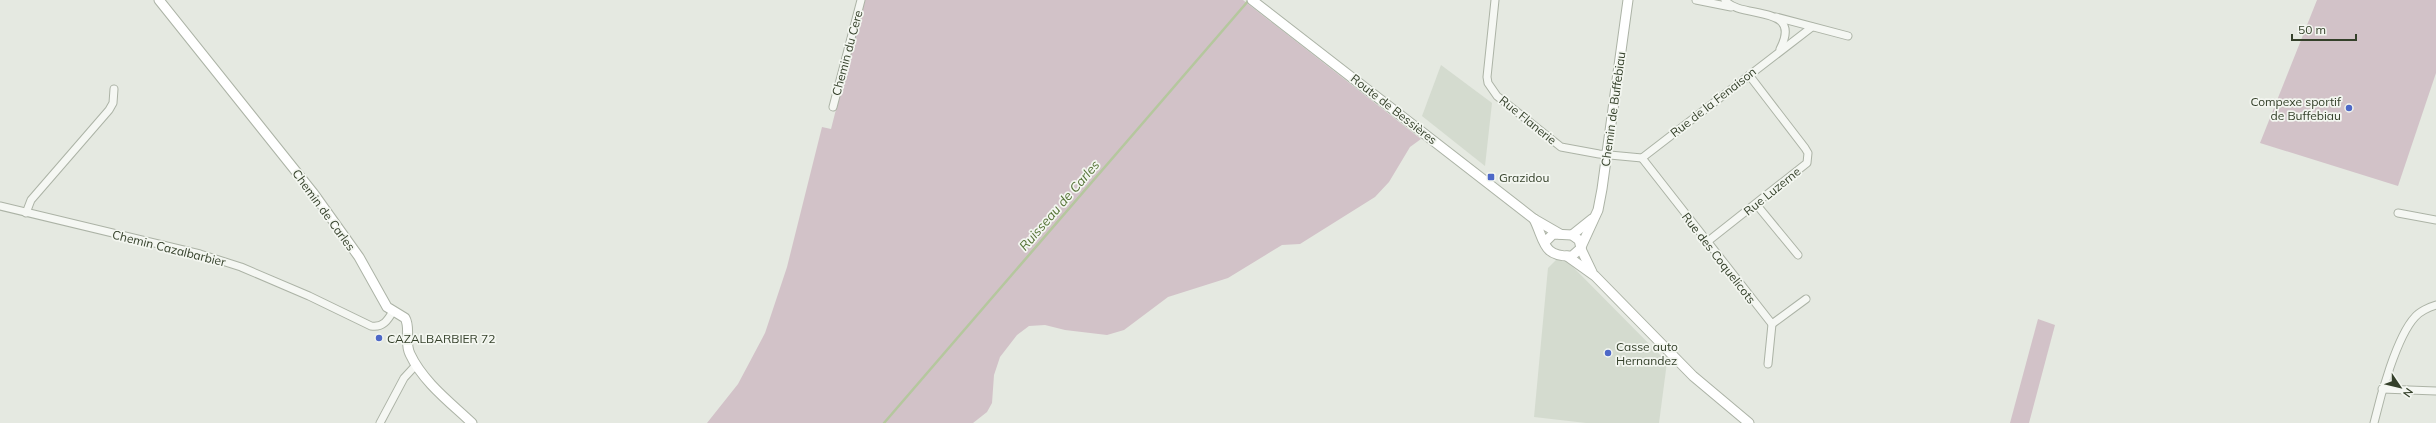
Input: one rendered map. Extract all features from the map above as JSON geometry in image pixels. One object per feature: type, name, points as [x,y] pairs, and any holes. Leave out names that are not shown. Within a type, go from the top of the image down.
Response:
[{"type":"street","name":"Chemin de Carles","points":[[159,0],[314,194],[359,257],[385,303],[406,321],[407,345],[416,365],[437,390],[472,423]]},
{"type":"street","name":"Chemin du Cere","points":[[833,107],[861,0]]},
{"type":"street","name":"Rue Flanerie","points":[[1495,0],[1487,76],[1492,90],[1561,147],[1607,155]]},
{"type":"street","name":"Chemin de Buffebiau","points":[[1581,248],[1595,216],[1607,155],[1628,0]]},
{"type":"street","points":[[1696,0],[1772,16],[1848,36]]},
{"type":"street","points":[[1724,0],[1731,7]]},
{"type":"street","name":"Route de Bessières","points":[[1255,2],[1534,219],[1560,234],[1572,235],[1579,240],[1581,248],[1595,276]]},
{"type":"street","points":[[1772,16],[1780,21],[1785,32],[1778,51]]},
{"type":"street","name":"Rue de la Fenaison","points":[[1642,158],[1812,26]]},
{"type":"street","name":"Rue Luzerne","points":[[1707,242],[1807,163],[1808,158],[1805,148],[1749,75]]},
{"type":"street","points":[[26,213],[31,200],[114,103],[114,89]]},
{"type":"street","points":[[1607,155],[1642,158]]},
{"type":"street","name":"Rue des Coquelicots","points":[[1642,158],[1772,324]]},
{"type":"street","points":[[1756,204],[1798,255]]},
{"type":"street","name":"Chemin Cazalbarbier","points":[[0,206],[200,254],[240,267],[309,296],[371,326],[378,327],[384,324],[393,311]]},
{"type":"street","points":[[2398,213],[2436,220]]},
{"type":"street","points":[[1572,235],[1595,216]]},
{"type":"street","name":"Route de Bessières","points":[[1534,219],[1545,242],[1545,247],[1549,252],[1567,256],[1595,276],[1693,376],[1749,423]]},
{"type":"street","points":[[1545,242],[1553,234],[1560,234]]},
{"type":"street","points":[[1567,256],[1576,254],[1581,248]]},
{"type":"street","points":[[1768,364],[1772,324],[1806,299]]},
{"type":"street","points":[[2374,423],[2382,389],[2407,328],[2415,316],[2436,305]]},
{"type":"street","points":[[380,423],[404,378],[416,365]]},
{"type":"street","points":[[2382,389],[2436,391]]},
{"type":"shaded area","points":[[864,0],[1243,0],[1421,139],[1410,147],[1389,182],[1375,197],[1300,244],[1282,245],[1228,278],[1168,297],[1124,330],[1107,335],[1065,330],[1045,325],[1029,326],[1017,335],[1000,357],[994,375],[992,403],[987,412],[973,423],[707,423],[738,384],[765,333],[787,267],[822,127],[831,129]]},
{"type":"shaded area","name":"Compexe sportif de Buffebiau","points":[[2317,0],[2436,0],[2436,73],[2398,186],[2260,143]]},
{"type":"shaded area","points":[[1441,65],[1492,103],[1485,166],[1422,116]]},
{"type":"shaded area","points":[[1556,260],[1566,260],[1667,362],[1659,423],[1586,423],[1534,417],[1548,268]]},
{"type":"shaded area","points":[[2038,319],[2055,325],[2029,423],[2010,423]]},
{"type":"waterway","name":"Ruisseau de Carles","points":[[884,423],[1249,0]]},
{"type":"place","name":"Compexe sportif de Buffebiau","points":[[2349,108]]},
{"type":"place","name":"Grazidou","points":[[1491,177]]},
{"type":"place","name":"CAZALBARBIER 72","points":[[379,338]]},
{"type":"place","name":"Casse auto Hernandez","points":[[1608,353]]}]
